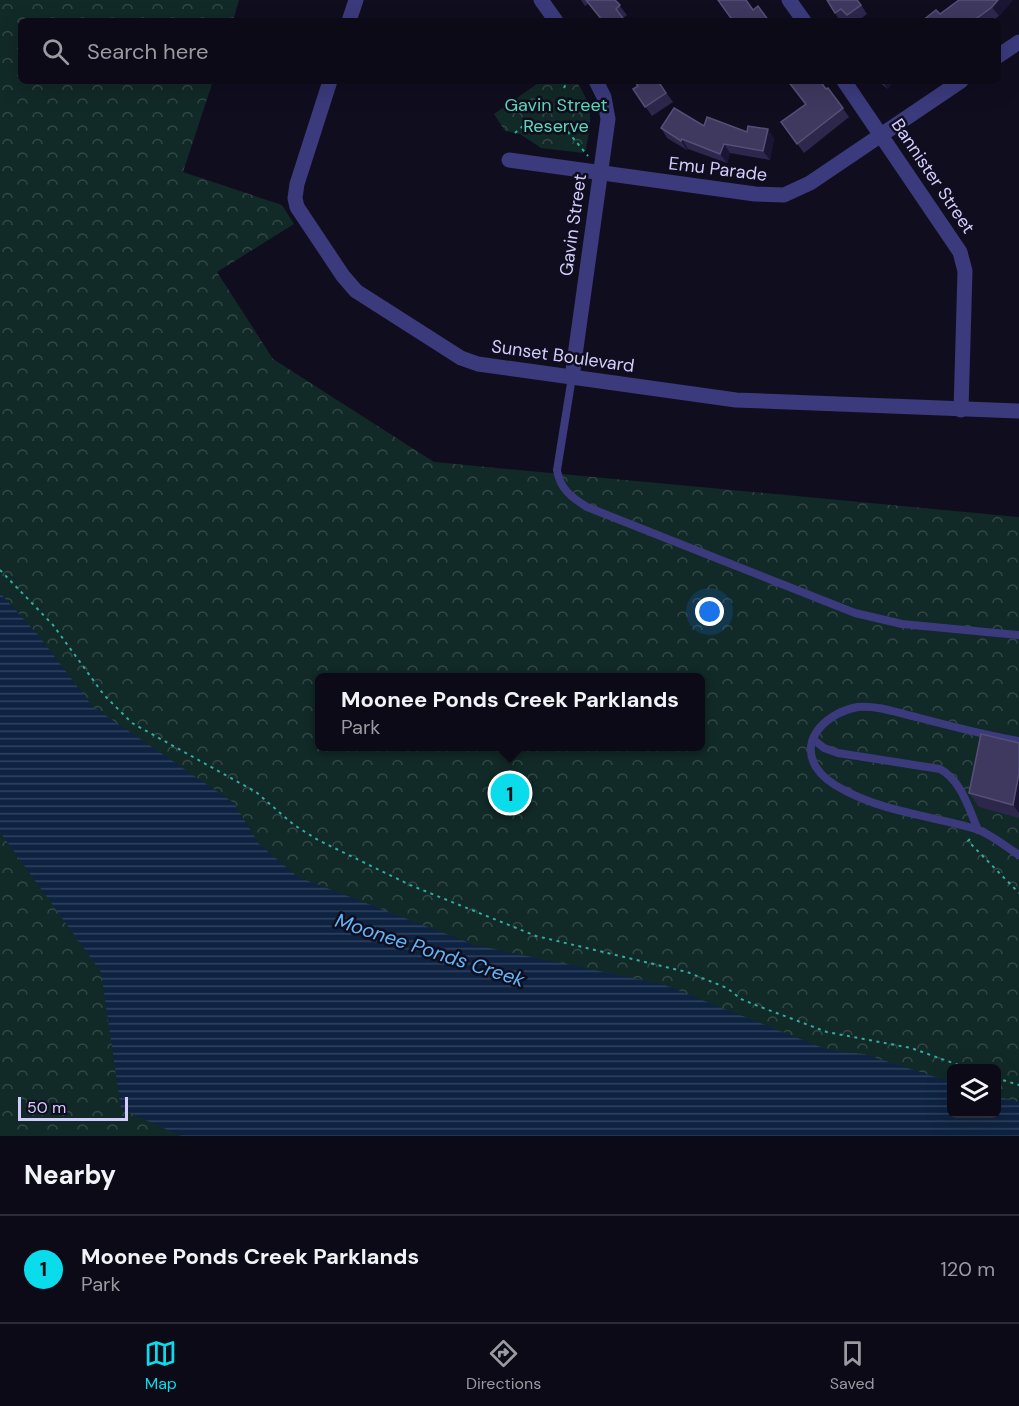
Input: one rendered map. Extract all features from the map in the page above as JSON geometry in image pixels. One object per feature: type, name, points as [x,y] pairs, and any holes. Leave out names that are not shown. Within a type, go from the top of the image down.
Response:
[{"type":"street","points":[[350,18],[356,0]]},
{"type":"street","points":[[542,0],[554,18]]},
{"type":"street","points":[[789,0],[802,18]]},
{"type":"street","points":[[1001,54],[1019,42]]},
{"type":"street","name":"Sunset Boulevard","points":[[329,84],[297,184],[295,198],[302,216],[349,285],[362,296],[461,358],[478,364],[736,399],[1019,411]]},
{"type":"street","name":"Gavin Street","points":[[572,377],[608,119],[604,97],[598,84]]},
{"type":"street","name":"Bannister Street","points":[[846,84],[956,244],[963,259],[965,271],[961,410]]},
{"type":"street","name":"Emu Parade","points":[[509,160],[755,194],[784,195],[810,183],[957,84]]},
{"type":"lane","points":[[572,377],[557,470],[559,481],[565,490],[587,507],[855,613],[902,624],[1019,635]]},
{"type":"lane","points":[[1019,741],[887,710],[859,707],[839,712],[827,719],[818,728],[813,739],[813,759],[817,769],[828,780],[845,791],[887,807],[975,829],[1019,855]]},
{"type":"lane","points":[[813,739],[824,748],[838,753],[940,769],[950,774],[958,787],[975,829]]},
{"type":"path","points":[[564,88],[566,84]]},
{"type":"path","points":[[515,133],[524,125],[543,131],[563,126],[588,156]]},
{"type":"path","points":[[0,570],[53,625],[104,695],[132,723],[256,792],[294,825],[318,840],[410,885],[536,936],[687,972],[727,988],[741,999],[827,1032],[911,1048],[956,1064]]},
{"type":"path","points":[[975,829],[968,841],[1019,893]]},
{"type":"path","points":[[1001,1080],[1019,1085]]},
{"type":"green space","points":[[0,0],[239,0],[234,18],[18,18],[18,84],[212,84],[183,172],[282,205],[294,224],[217,272],[273,359],[434,462],[1019,517],[1019,1136],[0,1136]]},
{"type":"green space","name":"Gavin Street Reserve","points":[[537,84],[578,84],[586,99],[590,114],[586,150],[583,153],[541,148],[520,134],[505,131],[494,114]]},
{"type":"water","name":"Moonee Ponds Creek","points":[[0,593],[39,636],[92,706],[234,803],[259,844],[298,877],[475,945],[662,984],[828,1050],[864,1054],[947,1081],[947,1118],[1001,1118],[1001,1097],[1019,1102],[1019,1136],[181,1136],[121,1109],[101,972],[0,832]]},
{"type":"building","points":[[586,0],[615,0],[620,5],[616,9],[623,18],[601,18]]},
{"type":"building","points":[[718,0],[746,0],[753,10],[758,6],[767,18],[731,18]]},
{"type":"building","points":[[827,0],[857,0],[861,5],[847,15],[841,9],[835,13]]},
{"type":"building","points":[[959,0],[998,0],[977,18],[926,18],[936,10],[940,14]]},
{"type":"building","points":[[636,84],[660,84],[666,93],[645,107],[633,89],[638,86]]},
{"type":"building","points":[[790,84],[822,84],[843,108],[797,144],[781,122],[806,104]]},
{"type":"building","points":[[674,108],[704,126],[707,117],[747,132],[748,126],[768,129],[763,151],[724,144],[720,154],[682,139],[681,141],[661,128]]},
{"type":"building","points":[[981,734],[1019,743],[1019,773],[1013,805],[969,793]]},
{"type":"place","name":"Moonee Ponds Creek Parklands","points":[[510,793]]}]
